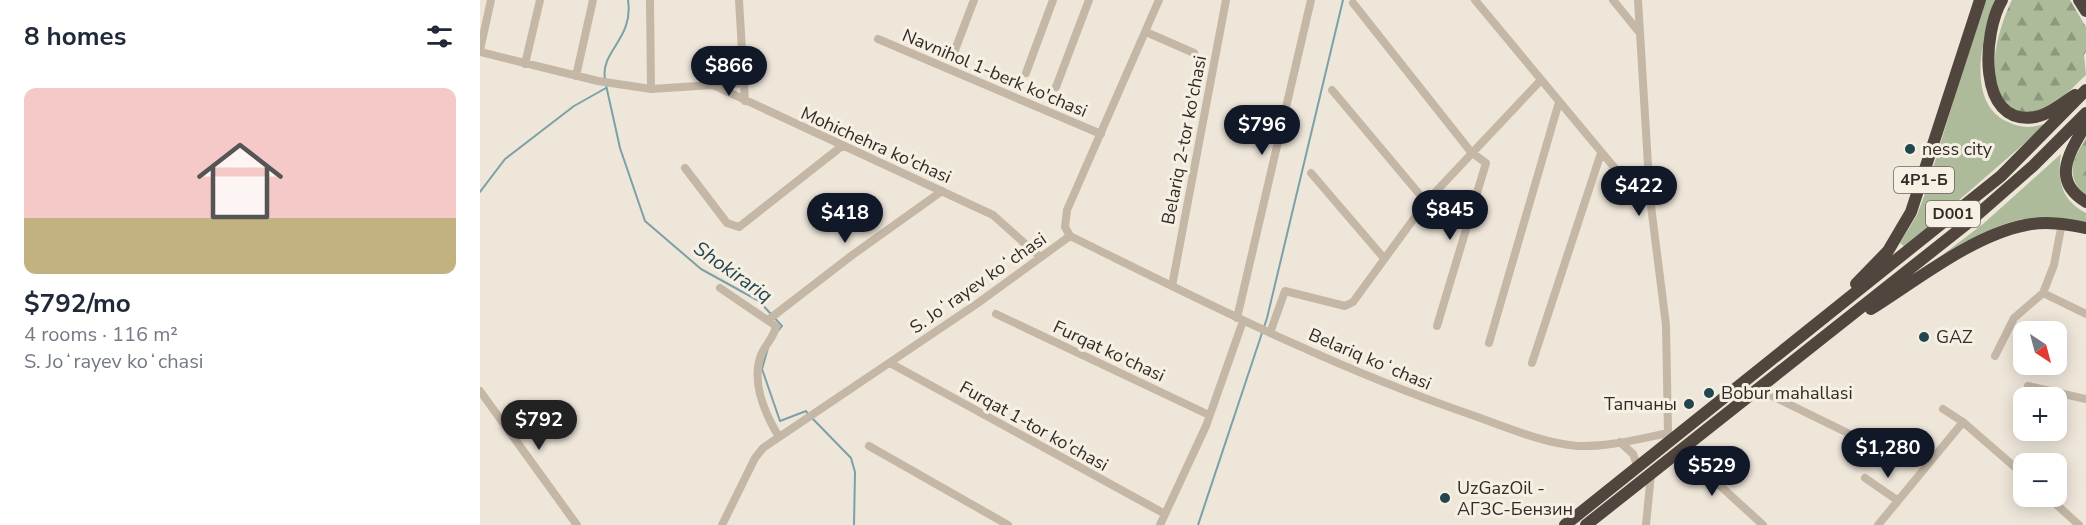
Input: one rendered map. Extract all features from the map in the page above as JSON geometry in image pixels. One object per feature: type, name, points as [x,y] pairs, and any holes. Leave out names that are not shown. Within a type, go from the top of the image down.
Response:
[{"type":"highway","name":"4Р1-Б","points":[[1811,329],[1888,250],[1911,212],[1948,105],[1980,0]]},
{"type":"highway","points":[[2002,0],[1991,37],[1988,65],[1991,86],[2003,107],[2020,117],[2038,116],[2086,89]]},
{"type":"highway","points":[[2079,0],[2086,11]]},
{"type":"highway","name":"D001","points":[[1565,525],[1638,467],[1670,436],[1811,329],[2001,176],[2086,89]]},
{"type":"highway","name":"D001","points":[[1586,525],[1978,215],[2033,166],[2086,112]]},
{"type":"highway","points":[[2086,124],[2065,169],[2070,188],[2086,202]]},
{"type":"highway","points":[[1821,340],[1955,256],[1994,236],[2026,225],[2062,224],[2086,228]]},
{"type":"highway","points":[[1670,436],[1681,450]]},
{"type":"street","points":[[491,0],[480,51],[576,76],[651,89],[744,83]]},
{"type":"street","points":[[525,64],[540,0]]},
{"type":"street","points":[[576,76],[593,0]]},
{"type":"street","points":[[650,0],[651,89]]},
{"type":"street","points":[[739,0],[745,101]]},
{"type":"street","points":[[955,50],[974,0]]},
{"type":"street","points":[[1026,73],[1053,0]]},
{"type":"street","points":[[1056,87],[1089,0]]},
{"type":"street","name":"S. Joʻrayev koʻchasi","points":[[722,525],[758,453],[1070,236],[1065,227],[1067,210],[1159,0]]},
{"type":"street","name":"Belariq 2-tor ko'chasi","points":[[1172,286],[1226,0]]},
{"type":"street","points":[[1160,525],[1209,416],[1240,320],[1311,0]]},
{"type":"street","points":[[1475,0],[1638,196],[1650,198]]},
{"type":"street","points":[[1613,0],[1639,32]]},
{"type":"street","points":[[1638,0],[1650,198],[1666,325],[1670,436]]},
{"type":"street","points":[[1353,3],[1471,152],[1486,163],[1437,326]]},
{"type":"street","points":[[1146,32],[1194,53]]},
{"type":"street","name":"Navnihol 1-berk ko'chasi","points":[[878,39],[1101,134]]},
{"type":"street","points":[[1270,333],[1285,291],[1349,305],[1426,202],[1541,80]]},
{"type":"street","name":"Mohichehra ko'chasi","points":[[713,85],[993,214],[1040,257]]},
{"type":"street","points":[[1332,90],[1426,202]]},
{"type":"street","points":[[1489,343],[1559,102]]},
{"type":"street","points":[[685,168],[728,223],[739,227],[842,146]]},
{"type":"street","points":[[1532,363],[1601,153]]},
{"type":"street","points":[[1311,172],[1383,257]]},
{"type":"street","points":[[768,320],[841,263],[942,191]]},
{"type":"street","points":[[1995,356],[2014,318],[2043,293],[2054,265],[2062,224]]},
{"type":"street","name":"Belariq koʻchasi","points":[[1070,236],[1240,320],[1396,388],[1496,423],[1570,445],[1670,436]]},
{"type":"street","points":[[720,288],[777,328],[759,363],[759,383],[769,421],[778,437]]},
{"type":"street","points":[[2043,293],[2086,314]]},
{"type":"street","name":"Furqat ko'chasi","points":[[996,314],[1209,416]]},
{"type":"street","name":"Furqat 1-tor ko'chasi","points":[[890,363],[1165,514]]},
{"type":"street","points":[[1761,387],[1766,393],[1862,440]]},
{"type":"street","points":[[480,391],[577,525]]},
{"type":"street","points":[[2067,395],[2086,399]]},
{"type":"street","points":[[1942,409],[1963,422],[2013,465]]},
{"type":"street","points":[[1878,525],[1963,422]]},
{"type":"street","points":[[1620,442],[1633,454],[1638,467]]},
{"type":"street","points":[[869,446],[1008,525]]},
{"type":"street","points":[[1681,450],[1763,525]]},
{"type":"street","points":[[1646,525],[1651,474]]},
{"type":"street","points":[[1865,478],[1898,500]]},
{"type":"street","points":[[2059,507],[2079,525]]},
{"type":"green space","points":[[1984,0],[1996,0],[1982,48],[1981,84],[1986,100],[1994,113],[2013,124],[2029,127],[2049,122],[1905,247],[1900,243],[1917,215],[1926,191]]},
{"type":"green space","points":[[2012,0],[2070,0],[2086,27],[2084,55],[2086,75],[2057,101],[2040,111],[2016,110],[2005,101],[1998,89],[1995,74],[1997,42]]},
{"type":"green space","points":[[2086,138],[2086,199],[2075,182],[2072,169],[2076,155]]},
{"type":"green space","points":[[2061,154],[2060,172],[2063,188],[2071,202],[2086,213],[2086,223],[2033,219],[2012,222],[1997,227],[1967,243],[1911,279],[1983,224]]},
{"type":"waterway","name":"Shokirariq","points":[[605,79],[607,60],[626,25],[629,13],[628,0]]},
{"type":"waterway","points":[[1198,525],[1267,318],[1343,0]]},
{"type":"waterway","name":"Shokirariq","points":[[606,85],[620,148],[645,221],[701,269],[759,301],[782,326],[778,331]]},
{"type":"waterway","points":[[480,192],[505,159],[574,106],[606,88]]},
{"type":"waterway","name":"Shokirariq","points":[[768,348],[762,369],[780,421],[806,411],[808,414]]},
{"type":"waterway","name":"Shokirariq","points":[[812,418],[851,458],[855,472],[854,525]]},
{"type":"place","name":"ness city","points":[[1910,149]]},
{"type":"place","name":"GAZ","points":[[1924,337]]},
{"type":"place","name":"Bobur mahallasi","points":[[1709,393]]},
{"type":"place","name":"Тапчаны","points":[[1689,404]]},
{"type":"place","name":"UzGazOil - АГЗС-Бензин","points":[[1445,498]]}]
